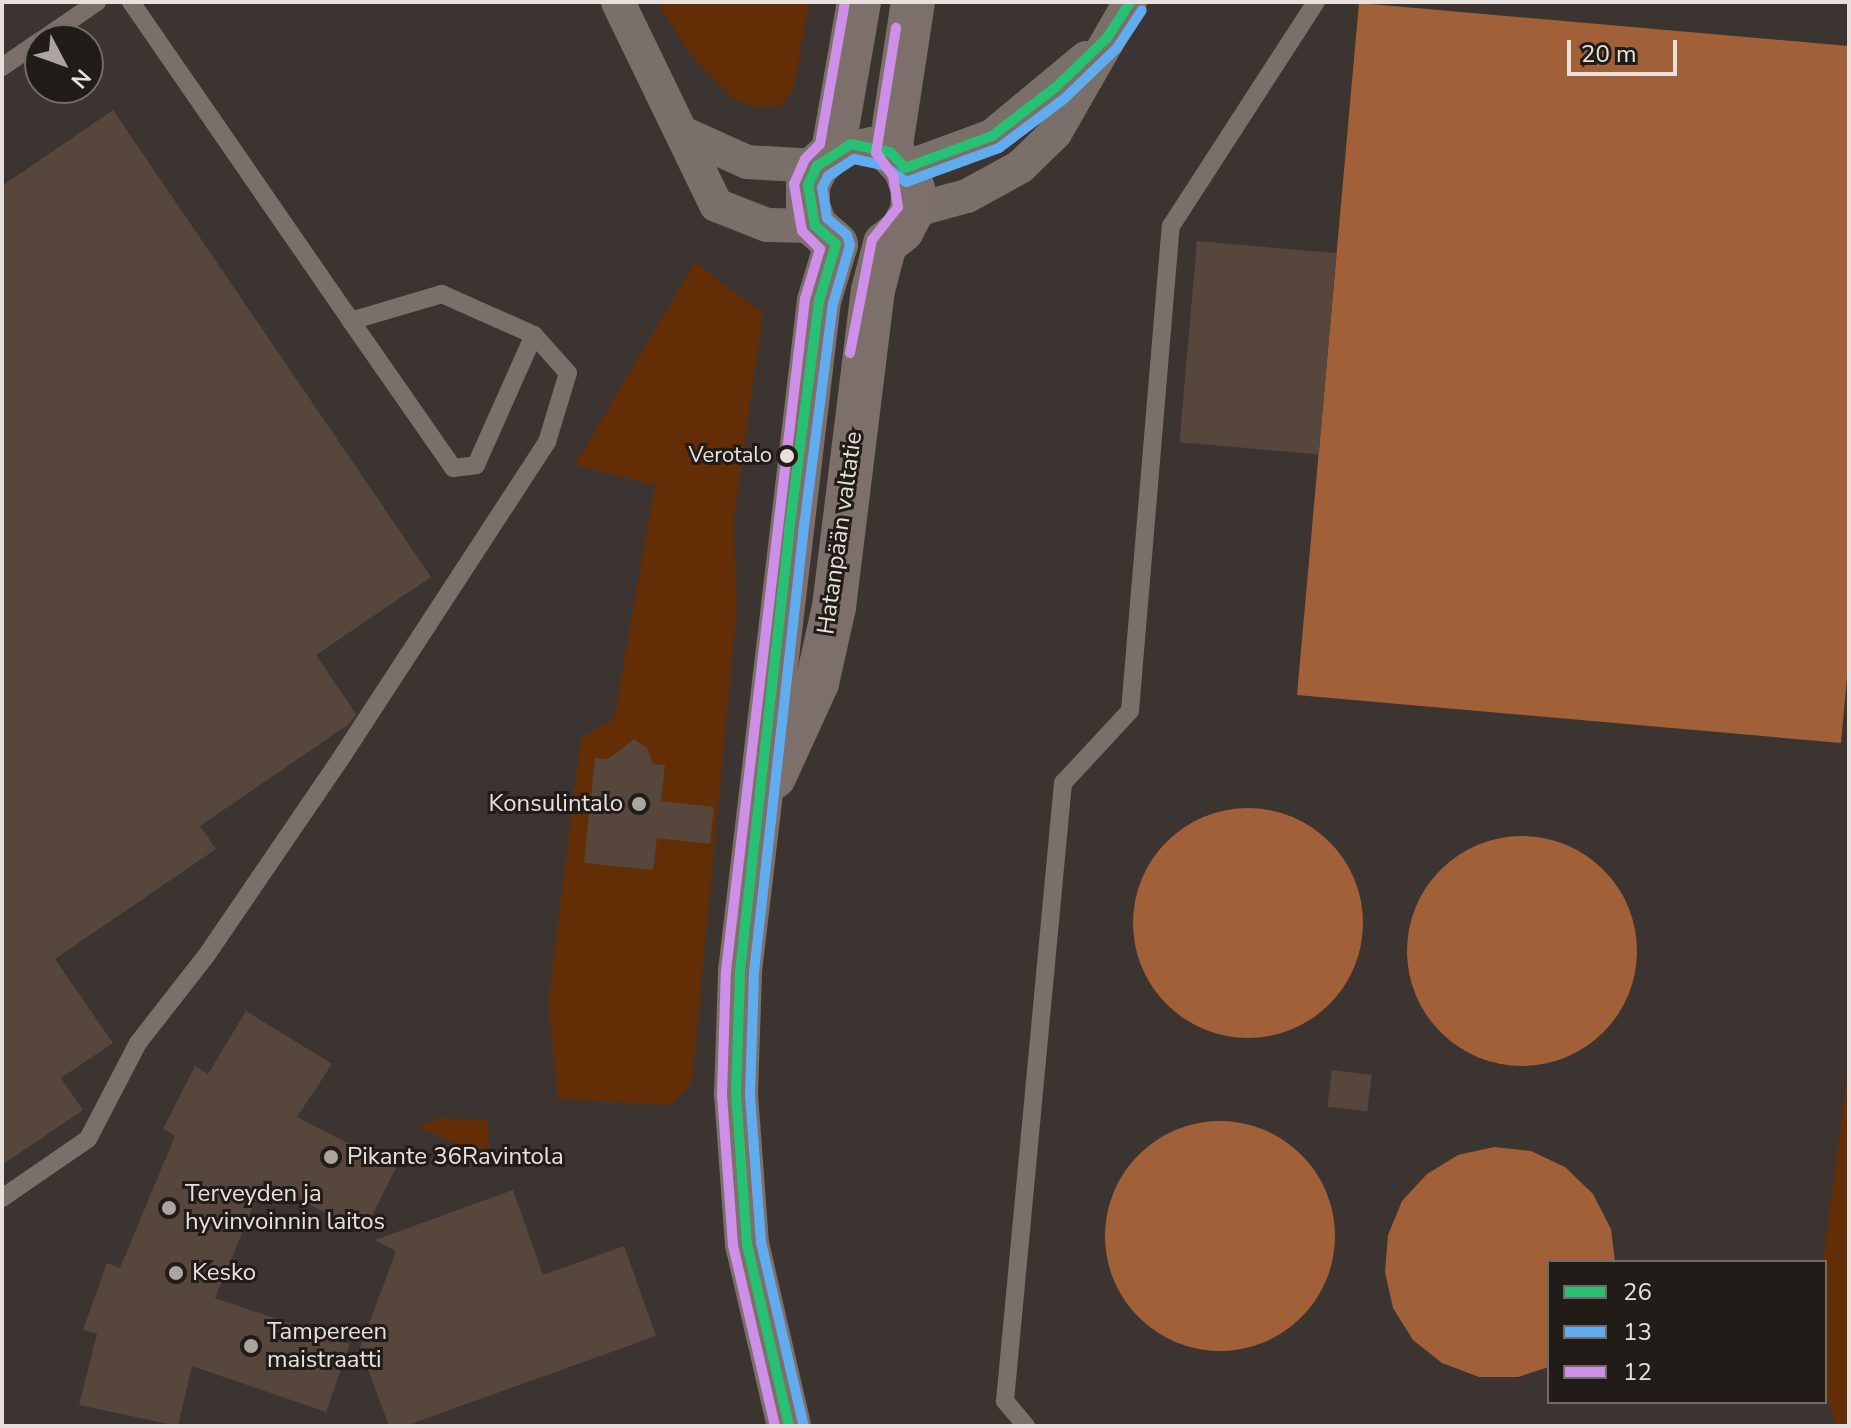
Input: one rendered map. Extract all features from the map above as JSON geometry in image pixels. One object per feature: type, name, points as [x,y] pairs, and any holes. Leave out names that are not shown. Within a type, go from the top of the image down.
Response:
[{"type":"main road","name":"Hatanpään valtatie","points":[[789,1426],[747,1244],[737,1134],[740,971],[826,235],[808,206],[808,185],[825,158],[859,2]]},
{"type":"main road","points":[[885,244],[902,230],[912,211],[913,189],[898,160],[913,2]]},
{"type":"main road","name":"Hatanpään valtatie","points":[[759,810],[817,683],[834,607],[859,391],[885,244]]},
{"type":"street","points":[[618,2],[685,134],[700,180],[716,205],[767,225],[826,235],[867,250],[885,244]]},
{"type":"street","points":[[912,211],[967,196],[1020,167],[1055,133],[1130,2]]},
{"type":"street","points":[[685,134],[747,162],[825,158],[871,144],[898,160],[992,136],[1056,87],[1107,38]]},
{"type":"lane","points":[[65,24],[97,2]]},
{"type":"lane","points":[[131,2],[453,468],[476,465],[534,335]]},
{"type":"lane","points":[[1026,1426],[1005,1401],[1063,783],[1130,711],[1171,226],[1316,2]]},
{"type":"lane","points":[[2,67],[24,52]]},
{"type":"lane","points":[[2,1198],[88,1139],[138,1043],[206,956],[343,755],[547,442],[568,373],[534,335],[442,294],[351,321]]},
{"type":"shaded area","points":[[657,2],[809,2],[794,87],[782,106],[757,107],[732,98],[690,54]]},
{"type":"shaded area","points":[[1359,3],[1849,46],[1849,655],[1841,743],[1297,695]]},
{"type":"shaded area","points":[[695,262],[763,314],[733,523],[737,607],[692,1082],[672,1105],[558,1099],[548,1002],[581,738],[614,719],[655,485],[575,465]]},
{"type":"shaded area","points":[[1248,808],[1270,810],[1292,817],[1329,842],[1354,879],[1361,901],[1361,945],[1354,967],[1329,1004],[1292,1029],[1270,1036],[1248,1038],[1226,1036],[1204,1029],[1167,1004],[1142,967],[1135,945],[1133,923],[1135,901],[1142,879],[1167,842],[1204,817],[1226,810]]},
{"type":"shaded area","points":[[1522,836],[1544,838],[1566,845],[1603,870],[1628,907],[1635,929],[1635,973],[1628,995],[1603,1032],[1566,1057],[1544,1064],[1522,1066],[1500,1064],[1478,1057],[1441,1032],[1416,995],[1409,973],[1407,951],[1409,929],[1416,907],[1441,870],[1478,845],[1500,838]]},
{"type":"shaded area","points":[[1849,1060],[1849,1426],[1837,1426],[1827,1399],[1827,1260],[1823,1260]]},
{"type":"shaded area","points":[[439,1118],[488,1120],[489,1159],[419,1127]]},
{"type":"shaded area","points":[[1220,1121],[1242,1123],[1264,1130],[1301,1155],[1326,1192],[1333,1214],[1333,1258],[1326,1280],[1301,1317],[1264,1342],[1242,1349],[1220,1351],[1198,1349],[1176,1342],[1139,1317],[1114,1280],[1107,1258],[1105,1236],[1107,1214],[1114,1192],[1139,1155],[1176,1130],[1198,1123]]},
{"type":"shaded area","points":[[1494,1147],[1531,1151],[1565,1167],[1593,1194],[1611,1229],[1615,1260],[1547,1260],[1547,1368],[1518,1377],[1479,1377],[1442,1363],[1413,1340],[1393,1308],[1385,1272],[1388,1235],[1402,1201],[1427,1174],[1458,1155]]},
{"type":"building","points":[[113,110],[431,577],[316,655],[356,714],[349,724],[200,826],[216,849],[55,959],[113,1043],[61,1078],[83,1110],[2,1165],[2,186]]},
{"type":"building","points":[[1197,241],[1336,253],[1319,454],[1179,442]]},
{"type":"building","name":"Konsulintalo","points":[[634,739],[647,748],[653,764],[665,765],[661,801],[714,807],[710,844],[657,838],[653,870],[584,863],[595,758],[608,759]]},
{"type":"building","points":[[246,1011],[332,1064],[297,1117],[396,1168],[363,1233],[264,1180],[215,1298],[350,1344],[326,1412],[192,1366],[178,1426],[79,1405],[97,1334],[83,1330],[107,1263],[120,1268],[175,1136],[163,1129],[195,1066],[208,1074]]},
{"type":"building","points":[[1332,1070],[1372,1075],[1367,1112],[1327,1107]]},
{"type":"building","points":[[513,1190],[543,1275],[624,1246],[656,1336],[405,1426],[389,1426],[360,1348],[396,1251],[375,1240]]},
{"type":"transit line","name":"12","points":[[775,1426],[733,1245],[722,1095],[726,971],[805,299],[820,249],[802,231],[794,184],[805,159],[820,144],[845,2]]},
{"type":"transit line","name":"26","points":[[789,1426],[747,1244],[736,1094],[740,971],[789,532],[819,301],[836,244],[815,226],[808,185],[817,166],[851,144],[890,152],[905,168],[992,136],[1056,87],[1107,38],[1130,2]]},
{"type":"transit line","name":"13","points":[[803,1423],[761,1242],[750,1094],[754,972],[803,534],[833,304],[850,245],[847,235],[827,218],[822,188],[828,176],[854,159],[883,165],[906,182],[999,148],[1065,98],[1117,48],[1142,10]]},
{"type":"transit line","name":"12","points":[[850,353],[872,240],[898,207],[893,176],[876,153],[896,28]]},
{"type":"place","name":"Verotalo","points":[[787,456]]},
{"type":"place","name":"Konsulintalo","points":[[639,804]]},
{"type":"place","name":"Pikante 36Ravintola","points":[[331,1157]]},
{"type":"place","name":"Terveyden ja hyvinvoinnin laitos","points":[[169,1208]]},
{"type":"place","name":"Kesko","points":[[176,1273]]},
{"type":"place","name":"Tampereen maistraatti","points":[[251,1346]]}]
